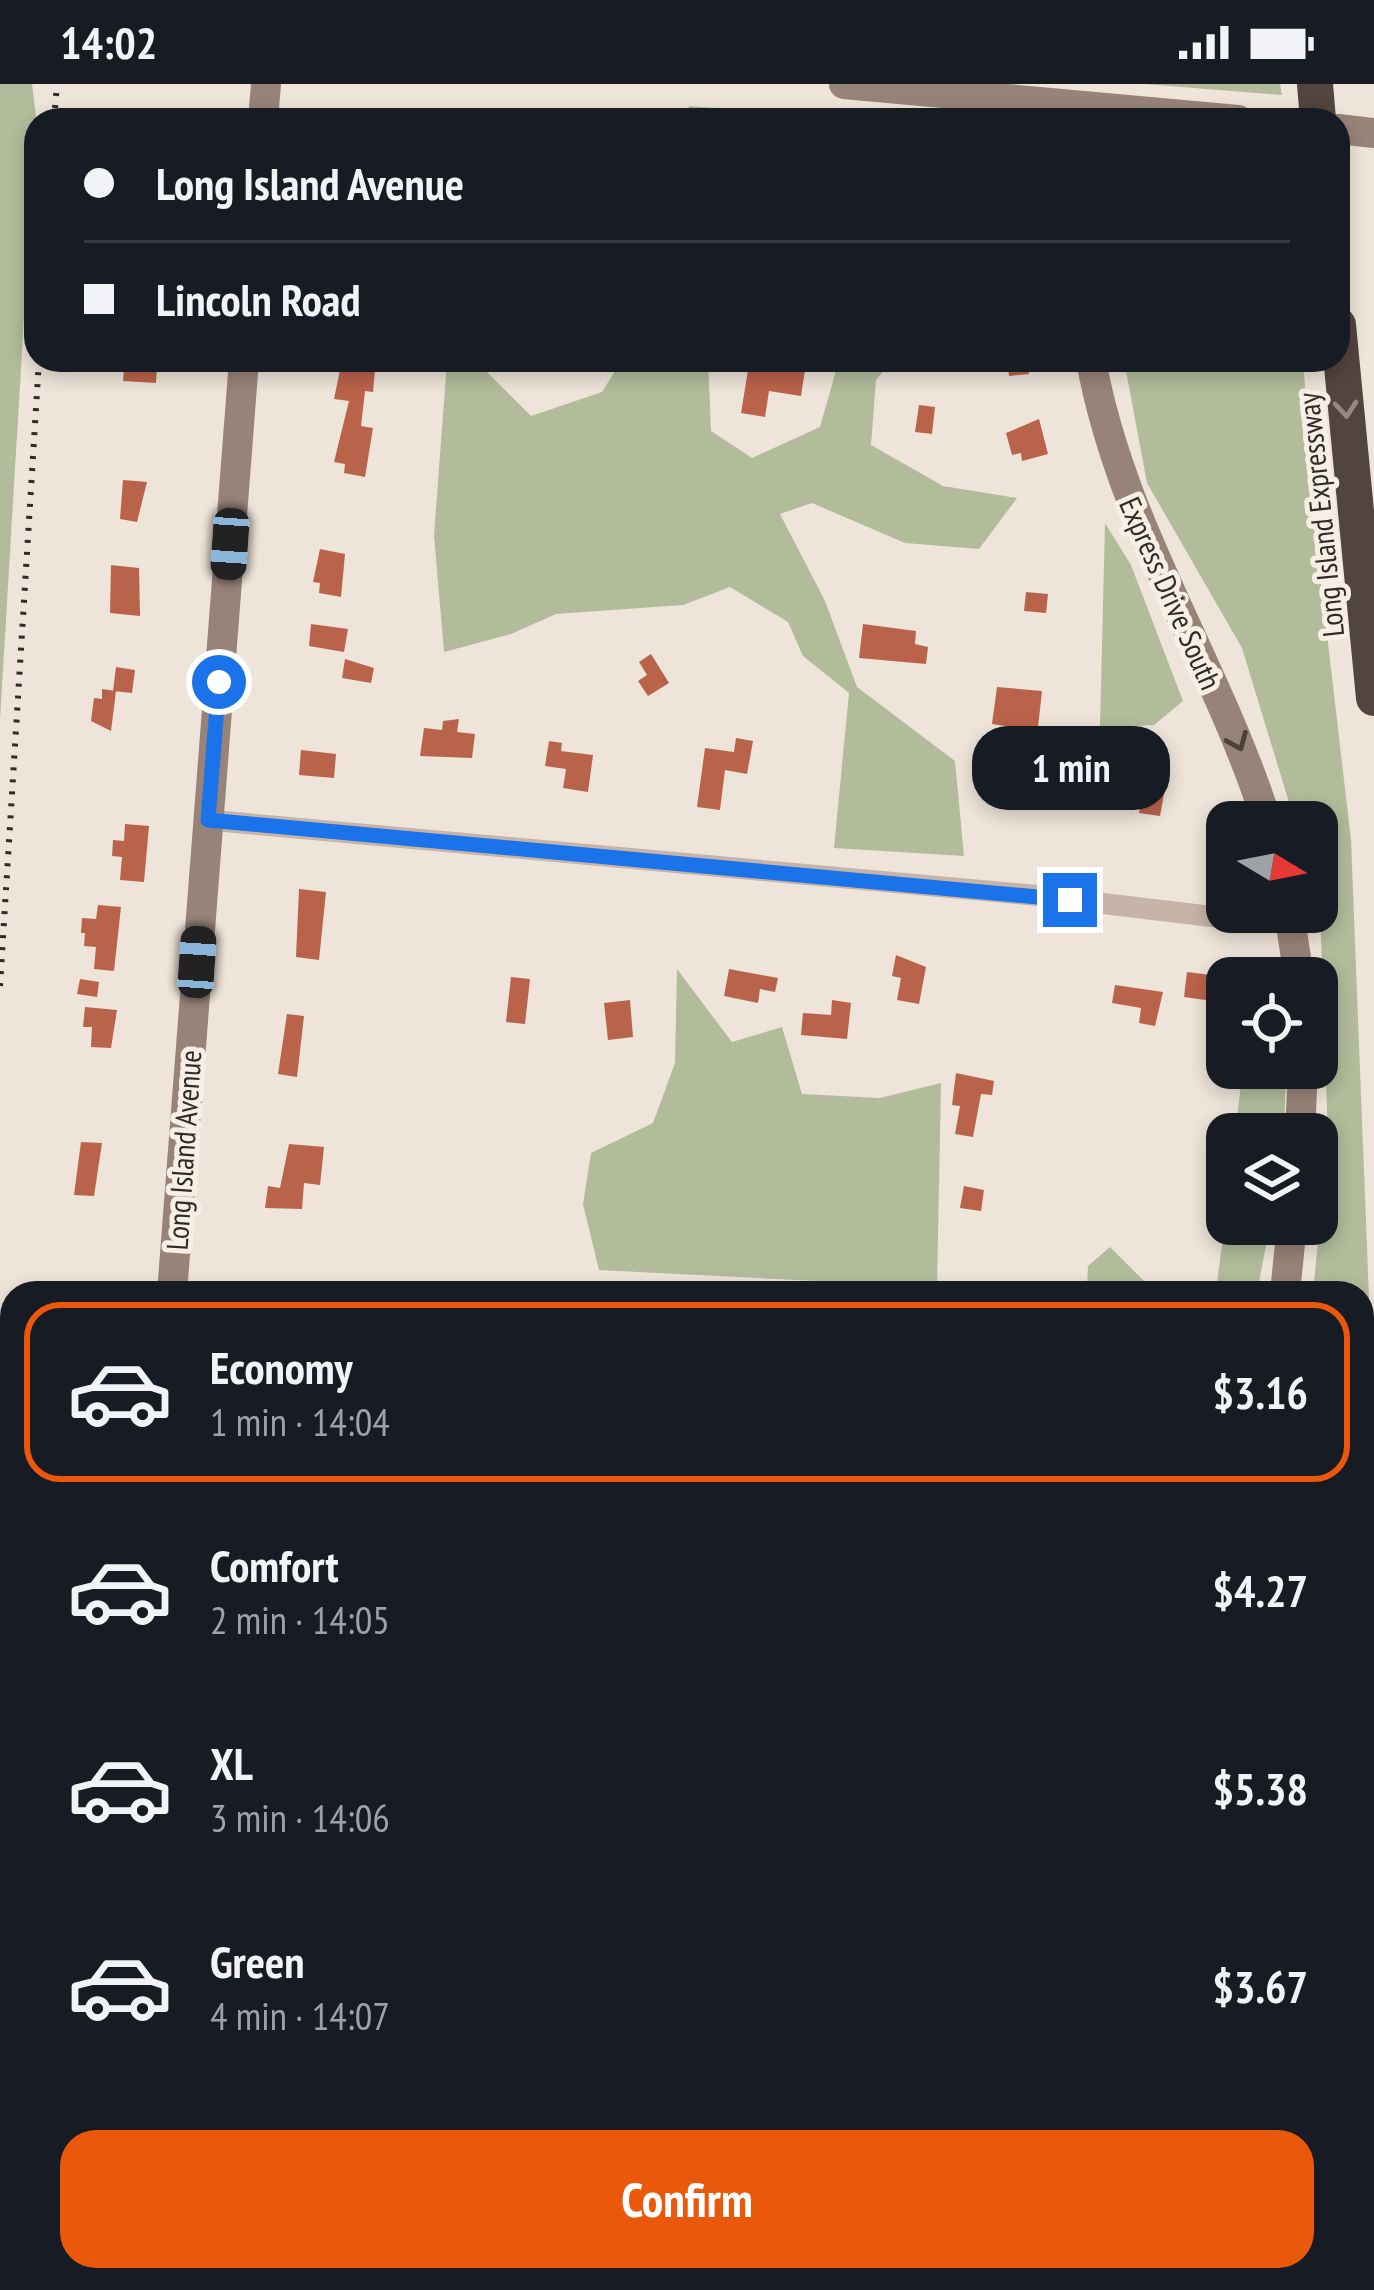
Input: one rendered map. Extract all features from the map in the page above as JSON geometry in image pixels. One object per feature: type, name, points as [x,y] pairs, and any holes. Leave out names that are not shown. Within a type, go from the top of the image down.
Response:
[{"type":"highway","name":"Long Island Expressway","points":[[1345,372],[1364,491],[1374,698]]},
{"type":"main road","points":[[844,84],[1124,108]]},
{"type":"main road","name":"Long Island Avenue","points":[[173,1281],[243,372]]},
{"type":"main road","name":"Express Drive South","points":[[1094,372],[1131,508],[1236,738],[1259,801]]},
{"type":"main road","points":[[1286,1281],[1290,1245]]},
{"type":"street","points":[[208,820],[1206,916]]},
{"type":"green space","points":[[0,84],[32,84],[35,108],[24,108],[24,318],[0,720]]},
{"type":"green space","points":[[1144,84],[1280,84],[1282,95]]},
{"type":"green space","points":[[446,372],[487,372],[531,416],[602,392],[614,372],[709,372],[711,431],[752,458],[820,427],[836,372],[883,372],[876,380],[871,445],[943,486],[1017,498],[979,549],[905,543],[812,503],[780,514],[825,601],[857,687],[955,761],[964,856],[834,848],[849,693],[803,656],[788,622],[730,587],[683,605],[556,614],[511,634],[444,652],[434,536]]},
{"type":"green space","points":[[1126,372],[1304,372],[1318,557],[1351,840],[1368,1281],[1314,1281],[1318,1245],[1338,1245],[1338,1113],[1327,1113],[1326,1089],[1338,1089],[1338,957],[1322,957],[1321,933],[1338,933],[1338,801],[1289,801],[1242,648],[1147,483]]},
{"type":"green space","points":[[1105,523],[1131,565],[1183,701],[1154,725],[1100,728]]},
{"type":"green space","points":[[677,969],[732,1042],[782,1027],[802,1094],[880,1098],[941,1083],[937,1281],[818,1281],[599,1270],[583,1204],[591,1153],[653,1123],[675,1063]]},
{"type":"green space","points":[[1240,1089],[1285,1089],[1285,1113],[1238,1113]]},
{"type":"green space","points":[[1222,1245],[1266,1245],[1259,1281],[1217,1281]]},
{"type":"green space","points":[[1110,1247],[1144,1281],[1087,1281],[1088,1266]]},
{"type":"building","points":[[124,372],[157,372],[156,383],[123,381]]},
{"type":"building","points":[[340,372],[375,372],[373,392],[365,391],[361,426],[373,428],[365,477],[344,473],[345,464],[334,462],[349,401],[334,399]]},
{"type":"building","points":[[748,372],[805,372],[801,396],[769,391],[765,417],[741,413]]},
{"type":"building","points":[[919,405],[935,407],[932,434],[915,432]]},
{"type":"building","points":[[1039,419],[1048,454],[1022,461],[1021,453],[1012,455],[1006,433]]},
{"type":"building","points":[[123,480],[147,482],[137,522],[120,519]]},
{"type":"building","points":[[320,549],[345,554],[341,597],[319,593],[320,583],[313,582]]},
{"type":"building","points":[[111,565],[139,568],[140,616],[110,613]]},
{"type":"building","points":[[1026,592],[1048,594],[1046,613],[1024,611]]},
{"type":"building","points":[[311,624],[348,629],[344,652],[309,646]]},
{"type":"building","points":[[863,624],[916,631],[915,644],[928,647],[926,664],[859,658]]},
{"type":"building","points":[[651,654],[669,683],[648,696],[638,681],[647,675],[639,662]]},
{"type":"building","points":[[345,659],[374,668],[371,683],[342,678]]},
{"type":"building","points":[[116,667],[135,670],[132,693],[113,691]]},
{"type":"building","points":[[997,687],[1042,691],[1036,746],[1016,743],[1018,728],[992,724]]},
{"type":"building","points":[[102,689],[116,691],[111,731],[91,721],[94,698],[102,699]]},
{"type":"building","points":[[459,719],[457,732],[475,734],[472,758],[420,756],[424,728],[442,730],[443,721]]},
{"type":"building","points":[[736,738],[753,741],[747,774],[725,770],[720,810],[697,807],[705,748],[734,752]]},
{"type":"building","points":[[549,741],[562,743],[561,751],[593,755],[588,792],[563,788],[566,769],[545,766]]},
{"type":"building","points":[[301,750],[336,754],[334,778],[299,775]]},
{"type":"building","points":[[1143,790],[1164,794],[1160,816],[1139,813]]},
{"type":"building","points":[[125,824],[149,826],[144,882],[120,880],[122,857],[112,856],[113,840],[124,841]]},
{"type":"building","points":[[299,889],[326,892],[319,960],[296,957]]},
{"type":"building","points":[[98,905],[121,907],[114,971],[94,969],[96,947],[84,946],[82,918],[96,919]]},
{"type":"building","points":[[896,955],[926,967],[919,1004],[897,1000],[901,978],[892,976]]},
{"type":"building","points":[[729,969],[778,978],[775,992],[760,989],[758,1003],[724,996]]},
{"type":"building","points":[[1187,972],[1206,974],[1206,1000],[1184,997]]},
{"type":"building","points":[[511,977],[530,979],[525,1024],[506,1022]]},
{"type":"building","points":[[80,979],[99,982],[97,997],[77,994]]},
{"type":"building","points":[[1115,985],[1163,992],[1155,1026],[1139,1023],[1141,1008],[1112,1003]]},
{"type":"building","points":[[630,1000],[633,1037],[608,1040],[604,1003]]},
{"type":"building","points":[[832,1000],[851,1003],[847,1039],[801,1035],[803,1013],[831,1015]]},
{"type":"building","points":[[85,1007],[117,1010],[111,1048],[91,1047],[92,1027],[83,1027]]},
{"type":"building","points":[[287,1014],[304,1016],[297,1077],[278,1074]]},
{"type":"building","points":[[956,1073],[994,1081],[992,1095],[981,1094],[973,1137],[955,1134],[960,1106],[952,1105]]},
{"type":"building","points":[[81,1142],[102,1143],[94,1196],[74,1195]]},
{"type":"building","points":[[289,1144],[324,1147],[320,1185],[304,1183],[302,1209],[265,1208],[268,1186],[280,1188]]},
{"type":"building","points":[[964,1186],[984,1190],[981,1211],[960,1208]]},
{"type":"railway","points":[[55,108],[57,84]]},
{"type":"railway","points":[[0,986],[38,372]]},
{"type":"route","points":[[219,682],[208,820],[1070,900]]}]
